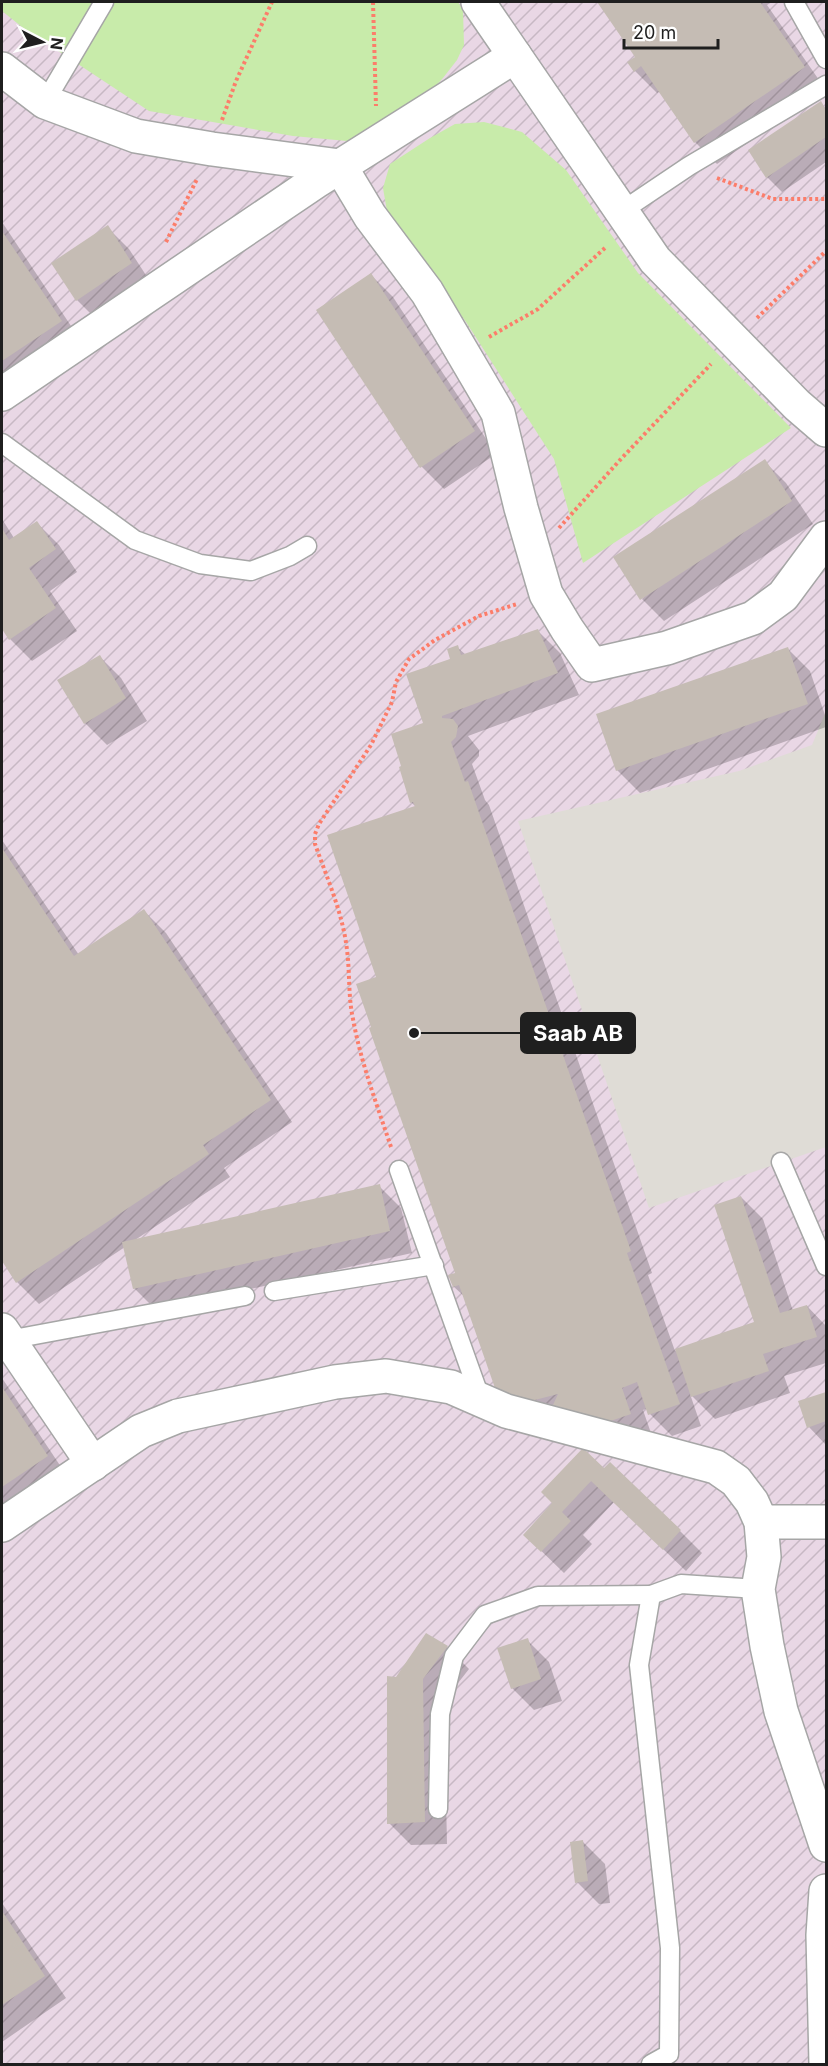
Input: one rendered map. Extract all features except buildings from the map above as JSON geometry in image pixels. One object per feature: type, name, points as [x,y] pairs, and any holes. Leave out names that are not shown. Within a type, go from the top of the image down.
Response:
[{"type":"street","points":[[478,2],[656,260],[797,405],[826,430]]},
{"type":"street","points":[[2,394],[340,166],[514,56]]},
{"type":"street","points":[[2,69],[45,102],[136,136],[212,149],[340,166]]},
{"type":"street","points":[[340,166],[370,216],[427,291],[498,413],[546,594],[592,665],[668,648],[753,618],[783,596],[826,538]]},
{"type":"street","points":[[5,1335],[93,1464]]},
{"type":"street","points":[[2,1525],[141,1431],[178,1416],[335,1382],[386,1376],[451,1387],[506,1411],[716,1467],[736,1481],[752,1502],[761,1522],[764,1557],[758,1589],[767,1646],[781,1711],[823,1826]]},
{"type":"street","points":[[761,1522],[826,1522]]},
{"type":"street","points":[[826,1891],[823,1935],[826,2064]]},
{"type":"lane","points":[[45,102],[104,2]]},
{"type":"lane","points":[[794,2],[826,59]]},
{"type":"lane","points":[[625,216],[689,166],[826,85]]},
{"type":"lane","points":[[2,443],[135,540],[200,564],[251,572],[290,556],[307,546]]},
{"type":"lane","points":[[781,1162],[826,1266]]},
{"type":"lane","points":[[399,1170],[481,1400]]},
{"type":"lane","points":[[274,1291],[434,1265]]},
{"type":"lane","points":[[5,1335],[245,1296]]},
{"type":"lane","points":[[438,1809],[440,1714],[454,1656],[485,1614],[538,1596],[651,1595],[681,1584],[758,1589]]},
{"type":"lane","points":[[651,1595],[639,1665],[670,1948],[669,2054],[651,2064]]},
{"type":"path","points":[[373,2],[376,111],[374,144]]},
{"type":"path","points":[[689,166],[773,199],[826,199]]},
{"type":"path","points":[[463,353],[538,309],[601,253],[625,216]]},
{"type":"path","points":[[535,555],[620,460],[734,340],[826,251]]},
{"type":"path","points":[[399,1170],[365,1070],[348,988],[347,951],[343,928],[315,844],[315,834],[319,824],[371,745],[392,702],[396,682],[409,659],[435,640],[479,616],[546,594]]},
{"type":"shaded area","points":[[2,2],[826,2],[826,2064],[2,2064]]},
{"type":"shaded area","points":[[826,711],[826,1147],[649,1208],[518,821],[739,771],[812,745]]},
{"type":"green space","points":[[2,2],[458,2],[463,10],[464,45],[457,60],[433,89],[373,129],[347,141],[293,136],[149,111],[22,27],[2,11]]},
{"type":"green space","points":[[484,122],[522,132],[566,170],[638,273],[791,428],[583,563],[554,459],[466,322],[387,211],[383,188],[390,164],[455,124]]},
{"type":"place","name":"Saab AB","points":[[414,1033]]}]
